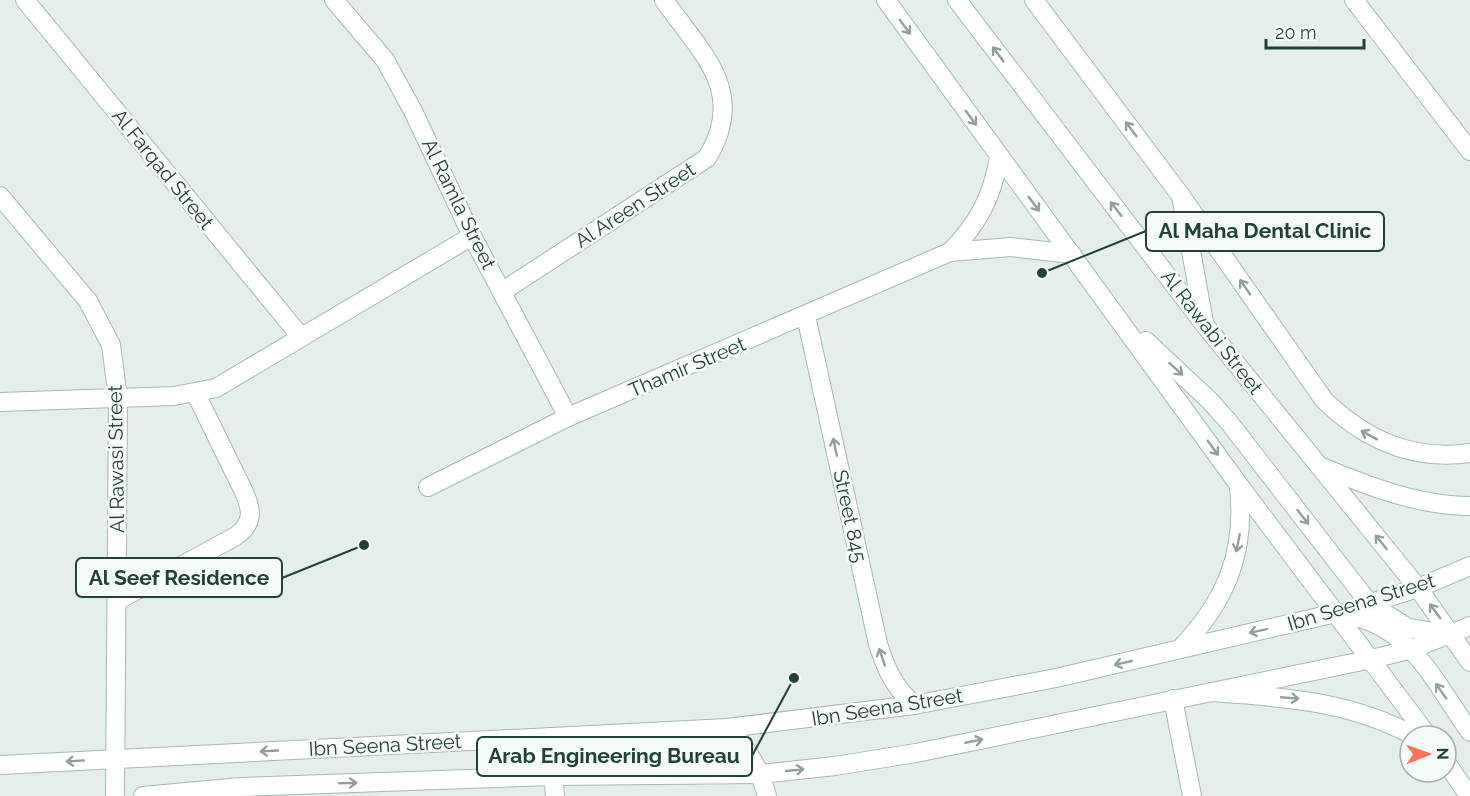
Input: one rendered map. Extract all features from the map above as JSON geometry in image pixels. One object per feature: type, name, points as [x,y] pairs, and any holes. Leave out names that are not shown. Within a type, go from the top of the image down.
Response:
[{"type":"street","name":"Al Farqad Street","points":[[25,0],[301,337]]},
{"type":"street","name":"Al Ramla Street","points":[[334,0],[385,60],[413,111],[472,236],[568,417]]},
{"type":"street","name":"Al Areen Street","points":[[503,291],[707,158],[719,139],[724,117],[724,96],[716,75],[663,0]]},
{"type":"street","points":[[886,0],[1239,485],[1419,724]]},
{"type":"street","name":"Al Rawabi Street","points":[[957,0],[1204,324],[1418,588],[1470,662]]},
{"type":"street","points":[[1034,0],[1182,196],[1323,400],[1344,420],[1369,436],[1395,448],[1424,455],[1470,453]]},
{"type":"street","points":[[1354,0],[1470,151]]},
{"type":"street","name":"Thamir Street","points":[[950,252],[969,232],[984,210],[994,184],[999,158]]},
{"type":"street","name":"Al Rawasi Street","points":[[0,196],[88,301],[111,345],[118,398],[116,796]]},
{"type":"street","points":[[1182,196],[1204,324]]},
{"type":"street","points":[[0,402],[196,394],[216,388],[472,236]]},
{"type":"street","name":"Thamir Street","points":[[428,487],[568,417],[950,252],[1011,247],[1072,254]]},
{"type":"street","name":"Street 845","points":[[806,316],[878,644],[888,673],[898,691],[914,705]]},
{"type":"street","points":[[1118,316],[1215,407],[1370,603],[1408,628],[1452,635]]},
{"type":"street","points":[[117,601],[236,536],[244,530],[251,518],[247,499],[196,394]]},
{"type":"street","points":[[1320,467],[1363,484],[1413,498],[1470,506]]},
{"type":"street","points":[[1180,649],[1214,610],[1235,562],[1242,511],[1239,485]]},
{"type":"street","name":"Ibn Seena Street","points":[[0,765],[727,728],[914,705],[1056,678],[1336,613],[1418,588],[1470,566]]},
{"type":"street","points":[[1336,613],[1378,623],[1402,639],[1412,649],[1470,732]]},
{"type":"street","name":"Ibn Seena Street","points":[[143,796],[241,787],[553,776],[761,774],[916,753],[1371,659],[1412,649],[1470,626]]},
{"type":"street","points":[[1211,692],[1318,702],[1352,709],[1398,729]]},
{"type":"street","points":[[1173,699],[1192,796]]},
{"type":"street","points":[[727,728],[745,748],[761,774],[767,796]]},
{"type":"street","points":[[550,737],[555,796]]},
{"type":"street","points":[[1458,780],[1469,796]]},
{"type":"place","name":"Al Maha Dental Clinic","points":[[1042,273]]},
{"type":"place","name":"Al Seef Residence","points":[[364,545]]},
{"type":"place","name":"Arab Engineering Bureau","points":[[794,678]]}]
